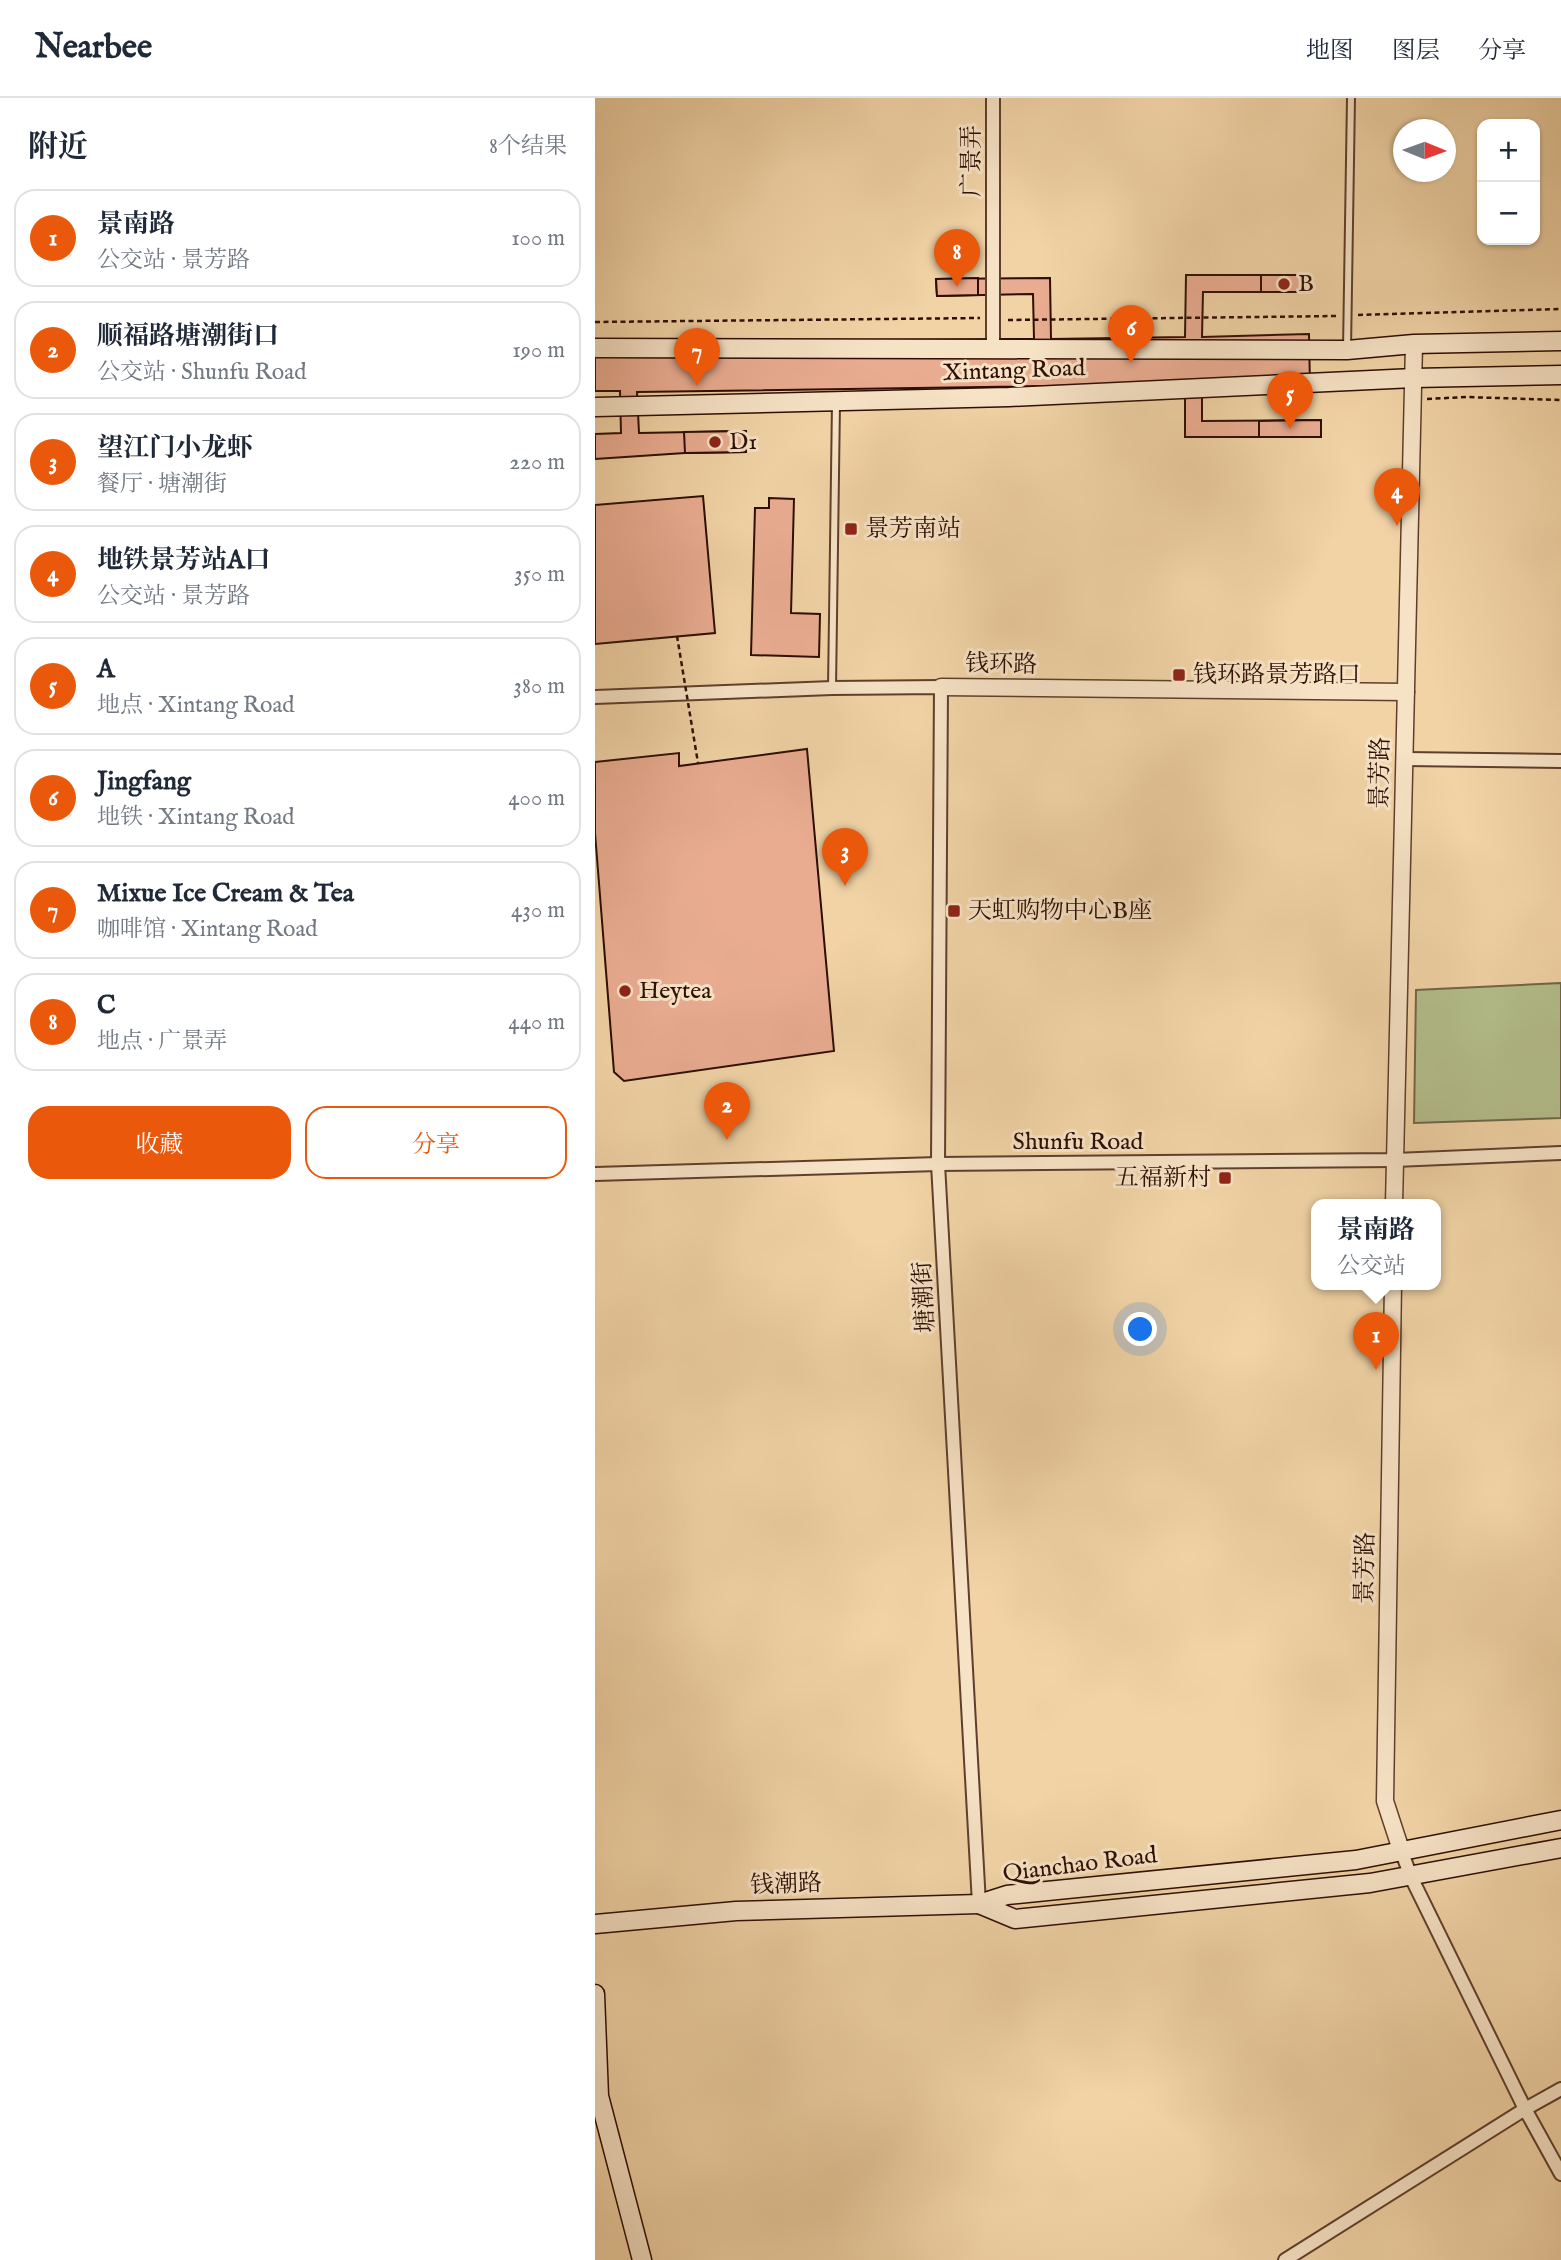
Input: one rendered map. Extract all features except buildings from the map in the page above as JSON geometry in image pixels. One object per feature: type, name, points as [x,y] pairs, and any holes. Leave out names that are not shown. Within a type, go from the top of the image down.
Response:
[{"type":"main road","name":"Xintang Road","points":[[595,348],[1347,351],[1414,344],[1561,341]]},
{"type":"main road","name":"Xintang Road","points":[[595,407],[1009,397],[1414,378],[1561,375]]},
{"type":"main road","name":"Qianchao Road","points":[[979,1904],[1007,1895],[1356,1860],[1561,1820]]},
{"type":"main road","name":"Qianchao Road","points":[[979,1904],[1015,1919],[1411,1877],[1561,1848]]},
{"type":"main road","name":"钱潮路","points":[[595,1924],[736,1911],[979,1904]]},
{"type":"main road","points":[[595,1994],[599,2096],[642,2260]]},
{"type":"street","name":"广景弄","points":[[993,98],[993,349]]},
{"type":"street","name":"景芳路","points":[[1394,1199],[1414,344]]},
{"type":"street","name":"钱环路","points":[[595,697],[832,688],[941,687],[1406,692]]},
{"type":"street","name":"塘潮街","points":[[941,687],[938,1164],[979,1904]]},
{"type":"street","points":[[1405,759],[1561,761]]},
{"type":"street","name":"Shunfu Road","points":[[595,1174],[938,1164],[1395,1160],[1561,1153]]},
{"type":"street","name":"景芳路","points":[[1393,1290],[1385,1801],[1401,1850]]},
{"type":"street","points":[[1401,1850],[1411,1877],[1525,2109],[1561,2174]]},
{"type":"street","points":[[1285,2260],[1561,2089]]},
{"type":"lane","points":[[1347,351],[1352,98]]},
{"type":"lane","points":[[832,688],[836,401]]},
{"type":"path","points":[[595,322],[1348,316],[1561,309]]},
{"type":"path","points":[[1413,400],[1466,397],[1561,400]]},
{"type":"path","points":[[677,636],[698,763]]},
{"type":"green space","points":[[1561,983],[1561,1118],[1414,1123],[1416,990]]},
{"type":"place","name":"B","points":[[1284,284]]},
{"type":"place","name":"C","points":[[957,287]]},
{"type":"place","name":"Jingfang","points":[[1131,363]]},
{"type":"place","name":"Mixue Ice Cream & Tea","points":[[697,386]]},
{"type":"place","name":"A","points":[[1290,429]]},
{"type":"place","name":"D1","points":[[715,442]]},
{"type":"place","name":"地铁景芳站A口","points":[[1397,526]]},
{"type":"place","name":"景芳南站","points":[[851,529]]},
{"type":"place","name":"钱环路景芳路口","points":[[1179,675]]},
{"type":"place","name":"望江门小龙虾","points":[[845,886]]},
{"type":"place","name":"天虹购物中心B座","points":[[954,911]]},
{"type":"place","name":"Heytea","points":[[625,991]]},
{"type":"place","name":"顺福路塘潮街口","points":[[727,1140]]},
{"type":"place","name":"五福新村","points":[[1225,1178]]},
{"type":"place","name":"景南路","points":[[1376,1370]]}]
